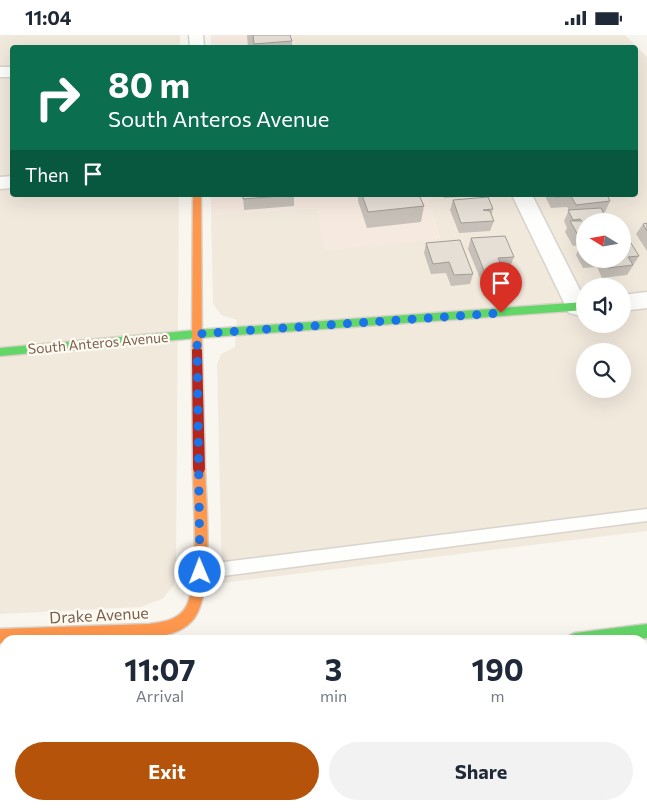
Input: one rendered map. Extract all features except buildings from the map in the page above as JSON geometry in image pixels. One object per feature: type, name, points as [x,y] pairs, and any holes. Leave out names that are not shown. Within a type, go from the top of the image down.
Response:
[{"type":"main road","points":[[197,197],[200,572]]},
{"type":"main road","name":"South Anteros Avenue","points":[[0,352],[197,334],[576,307]]},
{"type":"main road","name":"Drake Avenue","points":[[0,635],[140,632],[168,627],[182,621],[194,609],[198,601],[200,572]]},
{"type":"main road","points":[[615,635],[647,631]]},
{"type":"street","points":[[523,197],[576,298]]},
{"type":"street","points":[[631,302],[647,300]]},
{"type":"lane","points":[[200,572],[647,515]]},
{"type":"shaded area","points":[[0,35],[180,35],[180,45],[10,45],[10,197],[179,197],[176,561],[174,585],[162,599],[141,607],[0,614]]},
{"type":"shaded area","points":[[211,35],[293,35],[296,45],[211,45]]},
{"type":"shaded area","points":[[293,35],[625,35],[635,45],[296,45]]},
{"type":"shaded area","points":[[638,48],[647,57],[647,531],[222,583],[217,365],[221,354],[235,347],[237,320],[221,315],[213,304],[211,215],[318,208],[325,250],[440,238],[427,197],[638,197]]},
{"type":"shaded area","points":[[211,197],[427,197],[440,239],[325,250],[317,208],[211,215]]},
{"type":"traffic: fast","points":[[0,352],[197,334],[576,307]]},
{"type":"traffic: fast","points":[[615,635],[647,631]]},
{"type":"traffic: slow","points":[[197,197],[197,350]]},
{"type":"traffic: slow","points":[[30,635],[149,631],[172,626],[182,621],[190,613],[195,602],[198,586],[200,566],[199,469]]},
{"type":"traffic: jam","points":[[197,350],[199,469]]},
{"type":"route","points":[[200,572],[197,334],[501,313]]}]
